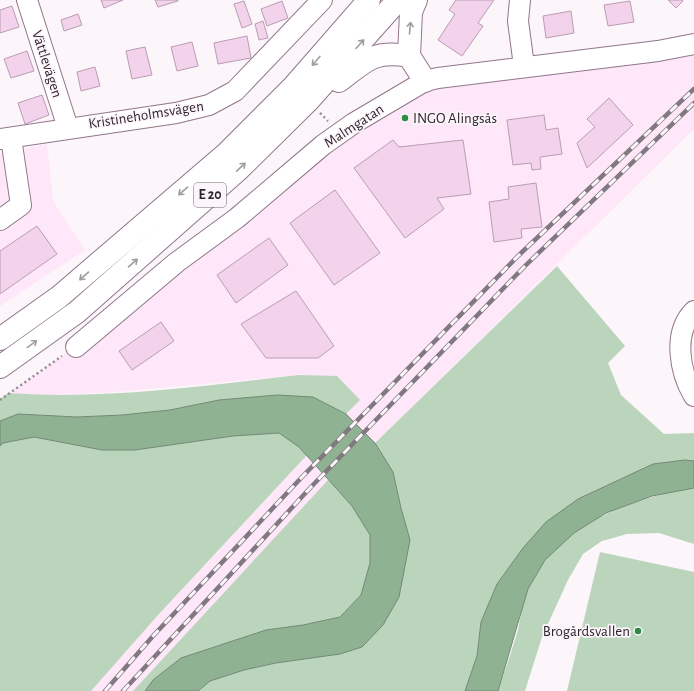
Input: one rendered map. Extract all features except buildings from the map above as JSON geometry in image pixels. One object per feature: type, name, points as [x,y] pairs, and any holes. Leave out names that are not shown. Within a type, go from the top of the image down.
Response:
[{"type":"highway","name":"E 20","points":[[0,339],[59,297],[227,153],[294,86],[369,0]]},
{"type":"highway","name":"E 20","points":[[0,367],[77,312],[239,169],[308,102],[398,0]]},
{"type":"highway","points":[[416,0],[411,12],[409,56],[425,81]]},
{"type":"highway","points":[[308,102],[370,59],[380,54],[391,53],[409,56]]},
{"type":"street","name":"Vättlevägen","points":[[26,0],[68,128]]},
{"type":"street","name":"Kristineholmsvägen","points":[[5,138],[176,113],[209,105],[235,91],[322,0]]},
{"type":"street","points":[[520,0],[518,21],[524,66]]},
{"type":"street","name":"Malmgatan","points":[[76,347],[177,262],[237,218],[323,145],[354,123],[425,81],[524,66],[666,50],[694,44]]},
{"type":"street","points":[[0,220],[21,205],[5,138]]},
{"type":"street","points":[[694,311],[689,316],[682,335],[682,367],[687,384],[694,396]]},
{"type":"path","points":[[0,400],[76,347]]},
{"type":"shaded area","points":[[694,47],[694,129],[375,443],[346,414],[360,400],[299,375],[128,391],[47,396],[8,393],[141,302],[362,123],[439,86]]},
{"type":"shaded area","points":[[47,144],[53,201],[85,250],[0,306],[0,154]]},
{"type":"shaded area","points":[[557,266],[625,346],[608,363],[621,395],[664,434],[694,433],[694,461],[685,460],[653,464],[620,480],[523,548],[497,584],[481,622],[477,656],[465,691],[198,691],[210,681],[244,670],[277,663],[340,654],[361,647],[383,625],[410,540],[393,472],[375,443]]},
{"type":"shaded area","points":[[299,375],[337,376],[360,400],[346,414],[313,397],[277,395],[219,400],[170,410],[122,415],[77,417],[18,414],[0,421],[0,399],[8,393],[80,395],[154,391]]},
{"type":"shaded area","points":[[277,395],[313,397],[346,414],[375,443],[393,472],[410,540],[399,597],[383,625],[362,647],[340,654],[276,663],[244,670],[210,681],[198,691],[145,691],[153,680],[181,658],[266,630],[303,625],[340,617],[361,595],[370,563],[370,535],[352,506],[299,447],[279,433],[233,436],[135,450],[102,450],[34,437],[3,443],[0,446],[0,421],[18,414],[77,417],[122,415],[170,410],[219,400]]},
{"type":"shaded area","points":[[279,433],[299,447],[307,455],[159,614],[91,691],[0,691],[0,446],[3,443],[34,437],[102,450],[135,450],[233,436]]},
{"type":"shaded area","points":[[307,455],[328,480],[133,691],[91,691],[159,614]]},
{"type":"shaded area","points":[[685,460],[694,461],[694,488],[652,496],[606,513],[574,533],[545,560],[528,589],[498,691],[465,691],[477,656],[481,622],[497,584],[523,548],[546,522],[578,499],[653,464]]},
{"type":"shaded area","points":[[328,480],[352,506],[370,535],[370,563],[361,595],[340,617],[303,625],[266,630],[181,658],[153,680],[145,691],[133,691]]},
{"type":"shaded area","points":[[691,487],[694,488],[694,544],[659,533],[627,534],[602,541],[583,554],[568,580],[542,637],[525,691],[498,691],[518,630],[523,603],[528,588],[541,566],[557,547],[576,532],[619,508]]},
{"type":"shaded area","name":"Brogårdsvallen","points":[[600,552],[694,572],[694,691],[567,691]]},
{"type":"railway","points":[[105,691],[153,636],[302,477],[518,256],[694,89]]},
{"type":"railway","points":[[123,691],[311,487],[526,265],[694,103]]},
{"type":"place","name":"INGO Alingsås","points":[[405,118]]},
{"type":"place","name":"Brogårdsvallen","points":[[638,631]]}]
